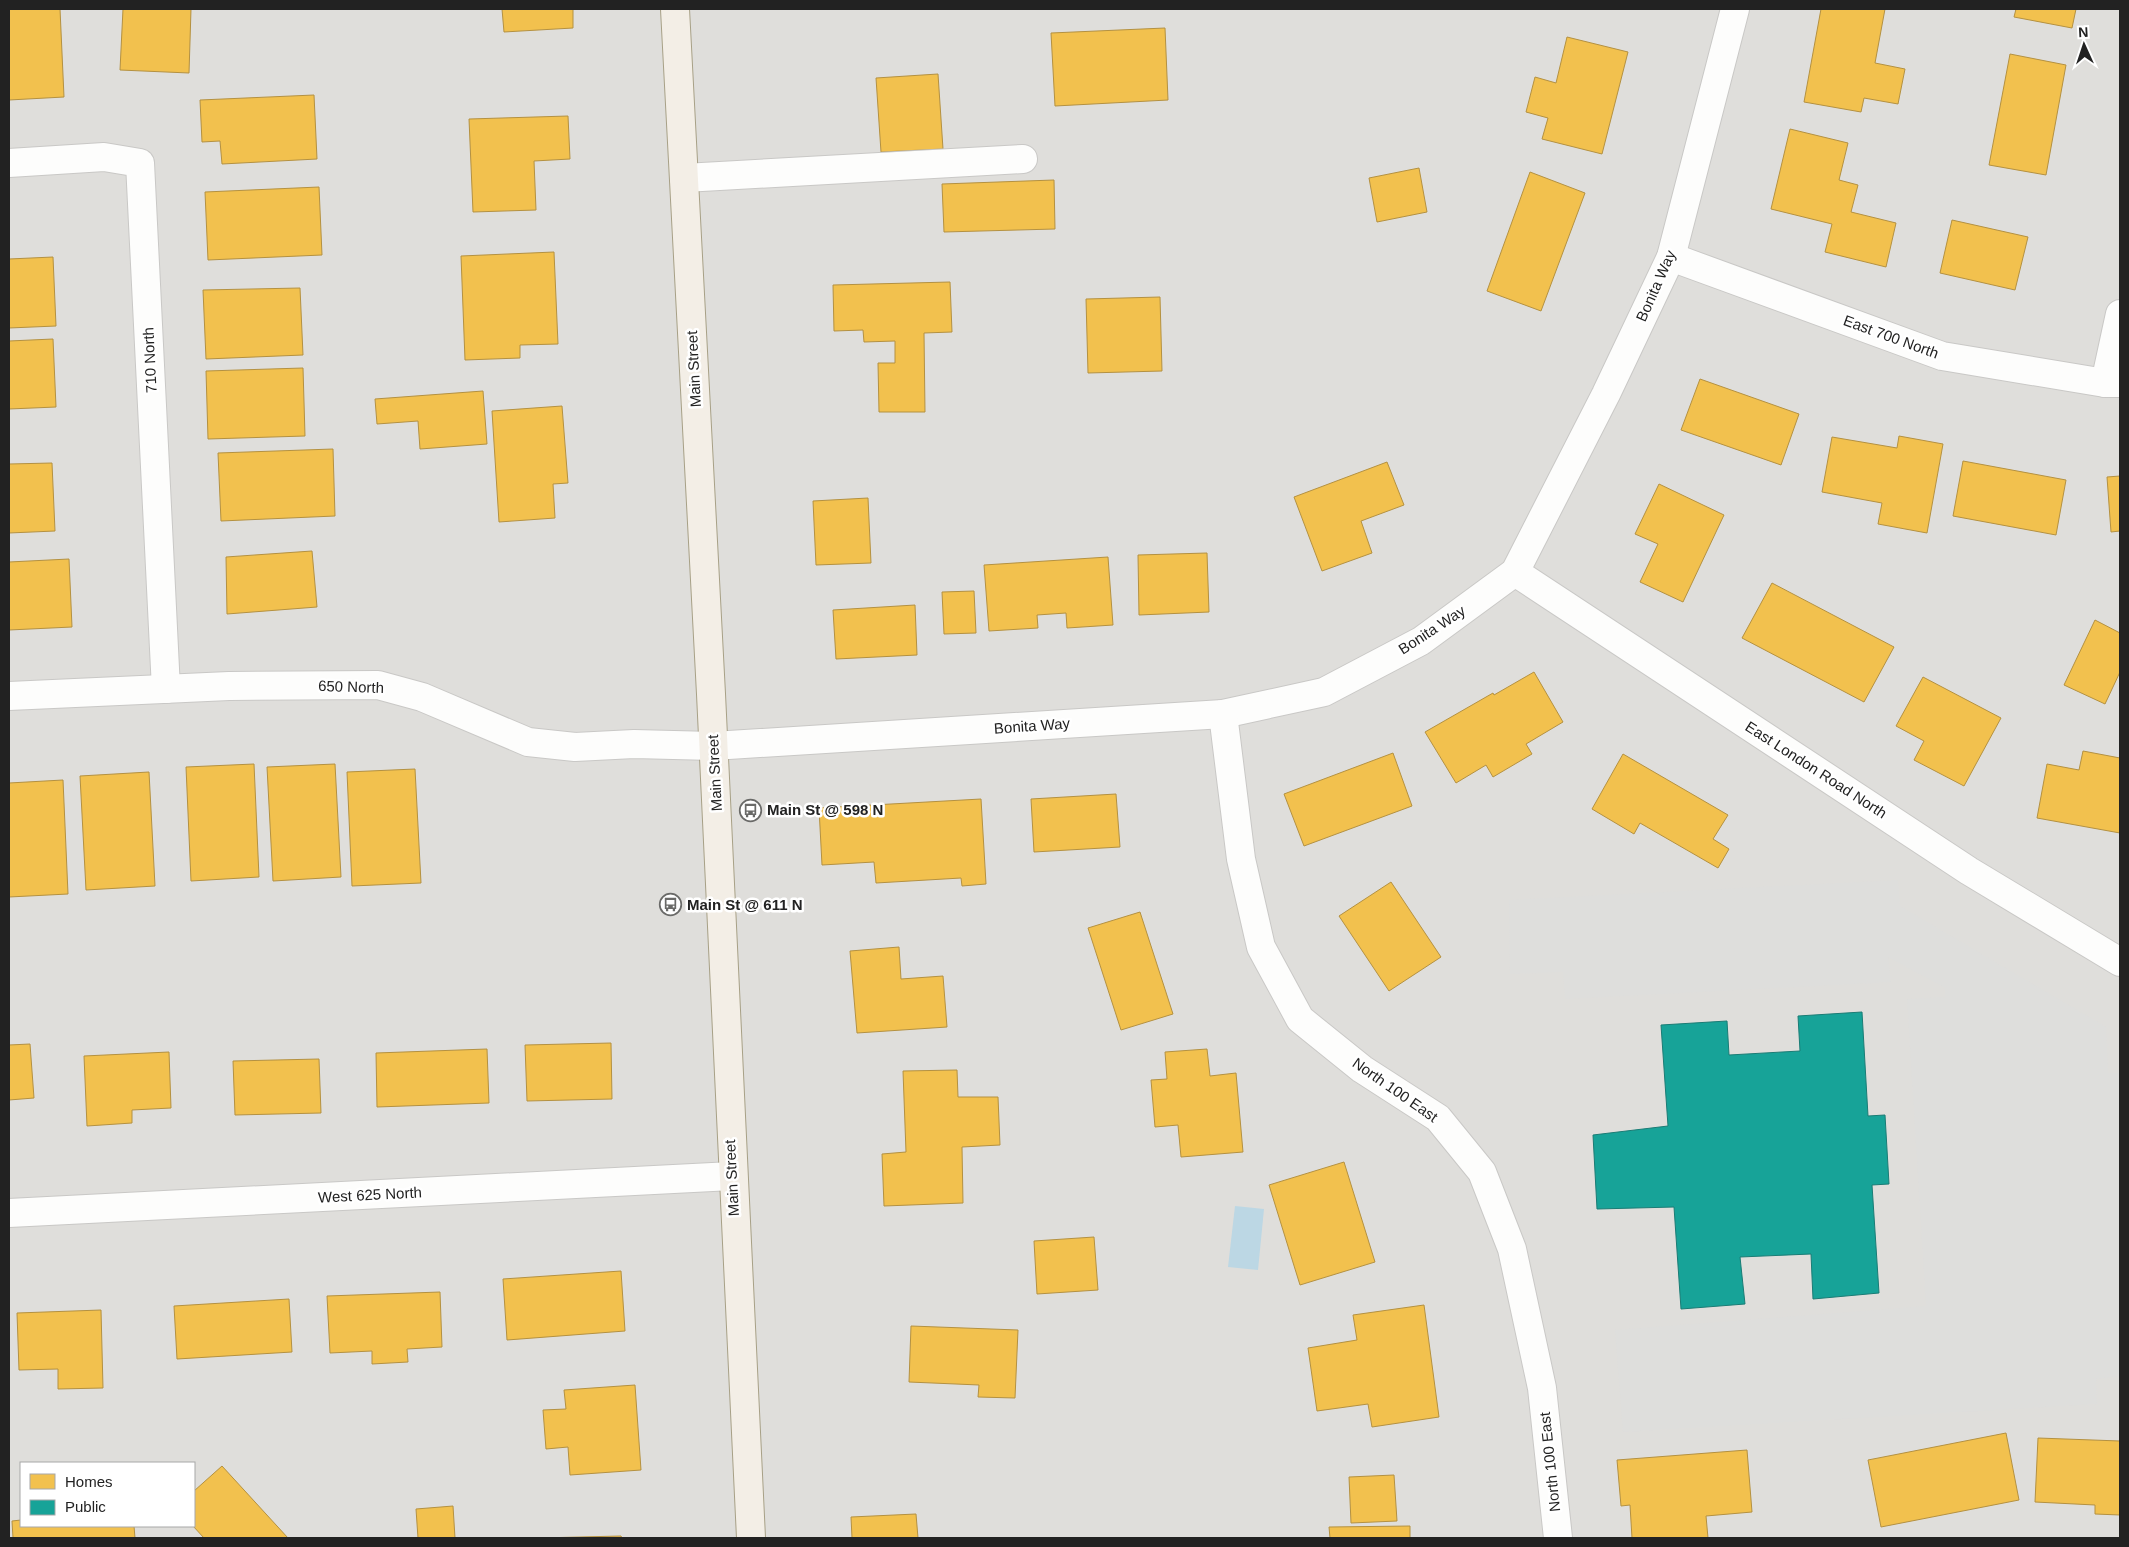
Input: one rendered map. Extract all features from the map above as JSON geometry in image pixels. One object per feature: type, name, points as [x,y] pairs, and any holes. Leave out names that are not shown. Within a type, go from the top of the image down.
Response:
[{"type":"main road","name":"Main Street","points":[[675,9],[751,1538]]},
{"type":"street","name":"Bonita Way","points":[[713,746],[1223,714],[1324,692],[1421,641],[1515,572],[1606,394],[1671,257],[1735,9]]},
{"type":"street","name":"710 North","points":[[9,163],[104,157],[140,163],[166,689]]},
{"type":"street","points":[[684,178],[1023,159]]},
{"type":"street","name":"East 700 North","points":[[1671,257],[1942,356],[2112,383]]},
{"type":"street","points":[[2112,383],[2120,314]]},
{"type":"street","name":"East London Road North","points":[[1515,572],[1969,871],[2120,962]]},
{"type":"street","name":"650 North","points":[[9,696],[229,686],[378,685],[422,697],[528,742],[575,747],[634,744],[713,746]]},
{"type":"street","name":"North 100 East","points":[[1223,714],[1241,858],[1261,947],[1300,1019],[1362,1069],[1438,1118],[1482,1172],[1512,1249],[1542,1388],[1558,1538]]},
{"type":"street","name":"West 625 North","points":[[9,1213],[732,1176]]},
{"type":"shaded area","points":[[9,9],[2120,9],[2120,1538],[9,1538]]},
{"type":"shaded area","points":[[1898,880],[1900,906],[2106,1027],[2108,1073],[2120,1073],[2120,1376],[2096,1379],[2097,1404],[1623,1432],[1615,1330],[1926,1306],[1907,999],[1945,997],[1945,988],[1888,957],[1891,982],[1565,999],[1563,972],[1510,974],[1509,900]]},
{"type":"water","points":[[1235,1206],[1264,1209],[1258,1270],[1228,1267]]},
{"type":"building: Homes","points":[[9,9],[60,9],[64,97],[9,100]]},
{"type":"building: Homes","points":[[123,9],[191,9],[189,73],[120,70]]},
{"type":"building: Homes","points":[[502,9],[573,9],[573,28],[504,32]]},
{"type":"building: Homes","points":[[1821,9],[1885,9],[1875,63],[1905,69],[1898,104],[1864,98],[1861,112],[1804,102]]},
{"type":"building: Homes","points":[[2016,9],[2076,9],[2072,28],[2014,17]]},
{"type":"building: Homes","points":[[1165,28],[1168,100],[1055,106],[1051,33]]},
{"type":"building: Homes","points":[[1567,37],[1628,52],[1602,154],[1542,139],[1548,118],[1526,112],[1535,77],[1556,83]]},
{"type":"building: Homes","points":[[2010,54],[2066,65],[2046,175],[1989,165]]},
{"type":"building: Homes","points":[[938,74],[943,149],[881,152],[876,78]]},
{"type":"building: Homes","points":[[314,95],[317,159],[222,164],[220,141],[202,142],[200,100]]},
{"type":"building: Homes","points":[[568,116],[570,159],[534,161],[536,210],[473,212],[469,119]]},
{"type":"building: Homes","points":[[1790,129],[1848,143],[1839,180],[1858,185],[1851,212],[1896,223],[1886,267],[1825,252],[1832,224],[1771,209]]},
{"type":"building: Homes","points":[[1419,168],[1427,212],[1377,222],[1369,178]]},
{"type":"building: Homes","points":[[1530,172],[1585,193],[1541,311],[1487,291]]},
{"type":"building: Homes","points":[[1054,180],[1055,229],[944,232],[942,184]]},
{"type":"building: Homes","points":[[319,187],[322,255],[208,260],[205,192]]},
{"type":"building: Homes","points":[[1952,220],[2028,237],[2015,290],[1940,273]]},
{"type":"building: Homes","points":[[554,252],[558,344],[520,345],[520,358],[465,360],[461,256]]},
{"type":"building: Homes","points":[[53,257],[56,326],[9,328],[9,259]]},
{"type":"building: Homes","points":[[950,282],[952,332],[924,333],[925,412],[879,412],[878,363],[895,363],[895,341],[864,342],[863,330],[834,331],[833,285]]},
{"type":"building: Homes","points":[[300,288],[303,355],[206,359],[203,290]]},
{"type":"building: Homes","points":[[1160,297],[1162,371],[1088,373],[1086,299]]},
{"type":"building: Homes","points":[[53,339],[56,407],[9,409],[9,341]]},
{"type":"building: Homes","points":[[303,368],[305,436],[208,439],[206,371]]},
{"type":"building: Homes","points":[[1700,379],[1799,414],[1781,465],[1681,430]]},
{"type":"building: Homes","points":[[483,391],[487,444],[420,449],[418,421],[377,424],[375,399]]},
{"type":"building: Homes","points":[[562,406],[568,483],[553,484],[555,518],[499,522],[492,411]]},
{"type":"building: Homes","points":[[1899,436],[1943,444],[1927,533],[1878,524],[1882,503],[1822,492],[1832,437],[1897,448]]},
{"type":"building: Homes","points":[[333,449],[335,516],[221,521],[218,453]]},
{"type":"building: Homes","points":[[1963,461],[2066,480],[2056,535],[1953,516]]},
{"type":"building: Homes","points":[[1387,462],[1404,505],[1361,521],[1372,553],[1322,571],[1294,497]]},
{"type":"building: Homes","points":[[52,463],[55,531],[9,533],[9,464]]},
{"type":"building: Homes","points":[[2120,476],[2120,531],[2111,532],[2107,477]]},
{"type":"building: Homes","points":[[1659,484],[1724,515],[1683,602],[1640,582],[1658,544],[1635,534]]},
{"type":"building: Homes","points":[[868,498],[871,563],[816,565],[813,501]]},
{"type":"building: Homes","points":[[312,551],[317,607],[227,614],[226,557]]},
{"type":"building: Homes","points":[[1207,553],[1209,612],[1139,615],[1138,555]]},
{"type":"building: Homes","points":[[1108,557],[1113,625],[1067,628],[1066,613],[1037,615],[1038,628],[989,631],[984,565]]},
{"type":"building: Homes","points":[[69,559],[72,627],[9,630],[9,562]]},
{"type":"building: Homes","points":[[1772,583],[1894,647],[1864,702],[1742,638]]},
{"type":"building: Homes","points":[[974,591],[976,633],[944,634],[942,592]]},
{"type":"building: Homes","points":[[915,605],[917,655],[836,659],[833,610]]},
{"type":"building: Homes","points":[[2095,620],[2120,633],[2120,672],[2105,704],[2064,685]]},
{"type":"building: Homes","points":[[1534,672],[1563,722],[1526,744],[1532,754],[1493,777],[1486,765],[1456,783],[1425,732]]},
{"type":"building: Homes","points":[[1923,677],[2001,718],[1964,786],[1914,760],[1924,741],[1896,726]]},
{"type":"building: Homes","points":[[2083,751],[2120,758],[2120,833],[2037,818],[2047,764],[2079,770]]},
{"type":"building: Homes","points":[[1393,753],[1412,806],[1304,846],[1284,794]]},
{"type":"building: Homes","points":[[1623,754],[1728,815],[1713,839],[1729,849],[1718,868],[1640,823],[1634,834],[1592,809]]},
{"type":"building: Homes","points":[[254,764],[259,877],[191,881],[186,767]]},
{"type":"building: Homes","points":[[335,764],[341,877],[273,881],[267,767]]},
{"type":"building: Homes","points":[[415,769],[421,883],[352,886],[347,772]]},
{"type":"building: Homes","points":[[149,772],[155,886],[86,890],[80,776]]},
{"type":"building: Homes","points":[[63,780],[68,894],[9,897],[9,783]]},
{"type":"building: Homes","points":[[1116,794],[1120,847],[1034,852],[1031,799]]},
{"type":"building: Homes","points":[[981,799],[986,884],[962,886],[961,878],[876,883],[874,862],[822,865],[819,808]]},
{"type":"building: Homes","points":[[1391,882],[1441,957],[1389,991],[1339,916]]},
{"type":"building: Homes","points":[[1140,912],[1173,1014],[1121,1030],[1088,928]]},
{"type":"building: Homes","points":[[899,947],[901,979],[943,976],[947,1027],[857,1033],[850,951]]},
{"type":"building: Homes","points":[[611,1043],[612,1099],[527,1101],[525,1045]]},
{"type":"building: Homes","points":[[30,1044],[34,1098],[9,1100],[9,1045]]},
{"type":"building: Homes","points":[[487,1049],[489,1103],[377,1107],[376,1053]]},
{"type":"building: Homes","points":[[1207,1049],[1210,1076],[1236,1073],[1243,1152],[1181,1157],[1178,1125],[1155,1127],[1151,1080],[1167,1079],[1165,1052]]},
{"type":"building: Homes","points":[[169,1052],[171,1108],[132,1110],[132,1123],[87,1126],[84,1056]]},
{"type":"building: Homes","points":[[319,1059],[321,1113],[235,1115],[233,1061]]},
{"type":"building: Homes","points":[[957,1070],[958,1097],[998,1097],[1000,1145],[962,1147],[963,1203],[884,1206],[882,1154],[906,1152],[903,1071]]},
{"type":"building: Homes","points":[[1344,1162],[1375,1262],[1300,1285],[1269,1185]]},
{"type":"building: Homes","points":[[1094,1237],[1098,1290],[1037,1294],[1034,1241]]},
{"type":"building: Homes","points":[[621,1271],[625,1331],[507,1340],[503,1279]]},
{"type":"building: Homes","points":[[440,1292],[442,1347],[407,1349],[408,1362],[372,1364],[372,1351],[330,1353],[327,1296]]},
{"type":"building: Homes","points":[[289,1299],[292,1352],[177,1359],[174,1306]]},
{"type":"building: Homes","points":[[1424,1305],[1439,1417],[1372,1427],[1368,1404],[1317,1411],[1308,1348],[1357,1340],[1353,1315]]},
{"type":"building: Homes","points":[[101,1310],[103,1388],[58,1389],[58,1369],[19,1370],[17,1313]]},
{"type":"building: Homes","points":[[911,1326],[1018,1330],[1015,1398],[978,1397],[979,1385],[909,1382]]},
{"type":"building: Homes","points":[[635,1385],[641,1470],[570,1475],[568,1447],[546,1449],[543,1410],[566,1409],[564,1390]]},
{"type":"building: Homes","points":[[2006,1433],[2019,1500],[1881,1527],[1868,1460]]},
{"type":"building: Homes","points":[[2038,1438],[2120,1441],[2120,1515],[2095,1514],[2095,1505],[2035,1502]]},
{"type":"building: Homes","points":[[1747,1450],[1752,1512],[1706,1516],[1708,1538],[1632,1538],[1630,1505],[1621,1506],[1617,1460]]},
{"type":"building: Homes","points":[[222,1466],[288,1538],[204,1538],[194,1527],[195,1490]]},
{"type":"building: Homes","points":[[1394,1475],[1397,1521],[1351,1523],[1349,1477]]},
{"type":"building: Homes","points":[[453,1506],[455,1538],[418,1538],[416,1509]]},
{"type":"building: Homes","points":[[916,1514],[918,1538],[852,1538],[851,1517]]},
{"type":"building: Homes","points":[[20,1520],[20,1527],[134,1527],[135,1538],[13,1538],[12,1521]]},
{"type":"building: Homes","points":[[1410,1526],[1410,1538],[1330,1538],[1329,1527]]},
{"type":"building: Homes","points":[[621,1536],[622,1538],[539,1538]]},
{"type":"building: Public","points":[[1862,1012],[1868,1116],[1885,1115],[1889,1184],[1872,1185],[1879,1293],[1813,1299],[1811,1254],[1740,1257],[1745,1304],[1681,1309],[1674,1207],[1597,1209],[1593,1135],[1668,1126],[1661,1025],[1727,1021],[1729,1055],[1800,1051],[1798,1016]]},
{"type":"place","name":"Main St @ 598 N","points":[[751,810]]},
{"type":"place","name":"Main St @ 611 N","points":[[671,905]]}]
